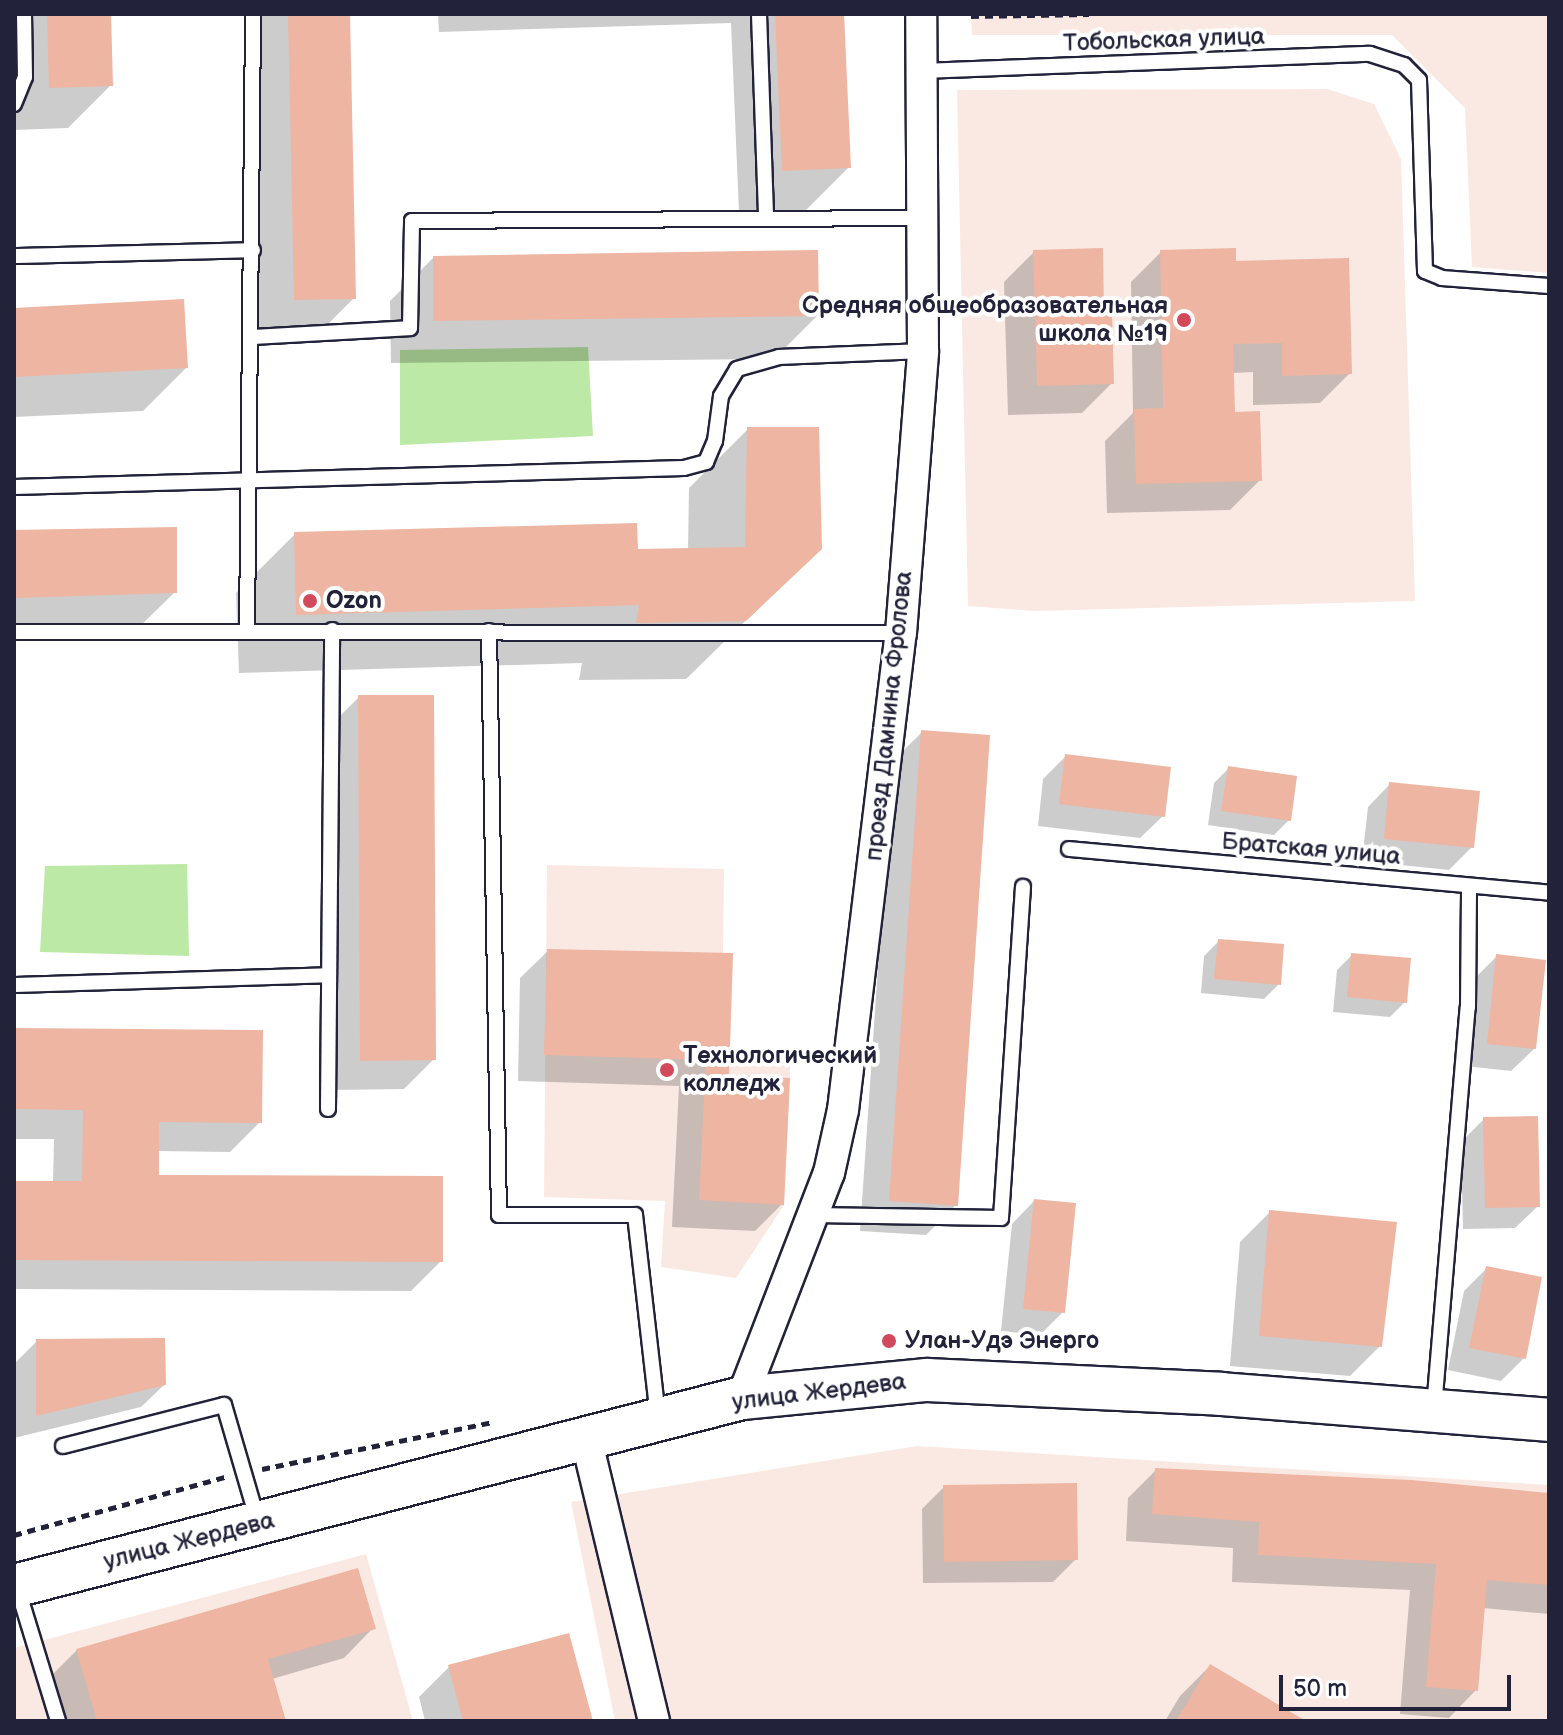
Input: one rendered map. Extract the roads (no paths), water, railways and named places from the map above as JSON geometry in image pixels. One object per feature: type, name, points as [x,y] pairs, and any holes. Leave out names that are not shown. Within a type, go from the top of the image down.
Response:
[{"type":"main road","name":"улица Жердева","points":[[15,1586],[742,1398],[927,1380],[1221,1394],[1549,1420]]},
{"type":"street","name":"проезд Дамнина Фролова","points":[[742,1398],[829,1173],[843,1110],[901,633],[923,351],[921,14]]},
{"type":"street","points":[[586,1438],[654,1721]]},
{"type":"lane","points":[[14,104],[25,77],[24,14]]},
{"type":"lane","points":[[247,631],[253,14]]},
{"type":"lane","points":[[759,14],[766,219]]},
{"type":"lane","name":"Тобольская улица","points":[[922,71],[1370,54],[1404,65],[1419,80],[1425,271],[1442,278],[1549,286]]},
{"type":"lane","points":[[251,337],[410,328],[412,221],[923,218]]},
{"type":"lane","points":[[14,256],[253,250]]},
{"type":"lane","points":[[14,487],[684,468],[706,462],[715,441],[721,396],[737,369],[779,357],[923,351]]},
{"type":"lane","points":[[328,1109],[332,630]]},
{"type":"lane","points":[[489,631],[499,1215],[635,1215],[658,1420]]},
{"type":"lane","points":[[14,632],[901,633]]},
{"type":"lane","name":"Братская улица","points":[[1069,849],[1549,893]]},
{"type":"lane","points":[[1434,1411],[1468,1007],[1469,886]]},
{"type":"lane","points":[[814,1215],[1001,1218],[1023,887]]},
{"type":"lane","points":[[14,985],[329,975]]},
{"type":"lane","points":[[63,1446],[224,1405],[259,1523]]},
{"type":"lane","points":[[15,1586],[58,1721]]},
{"type":"place","name":"Средняя общеобразовательная школа №19","points":[[1184,320]]},
{"type":"place","name":"Ozon","points":[[310,601]]},
{"type":"place","name":"Технологический колледж","points":[[667,1070]]},
{"type":"place","name":"Улан-Удэ Энерго","points":[[889,1341]]}]
